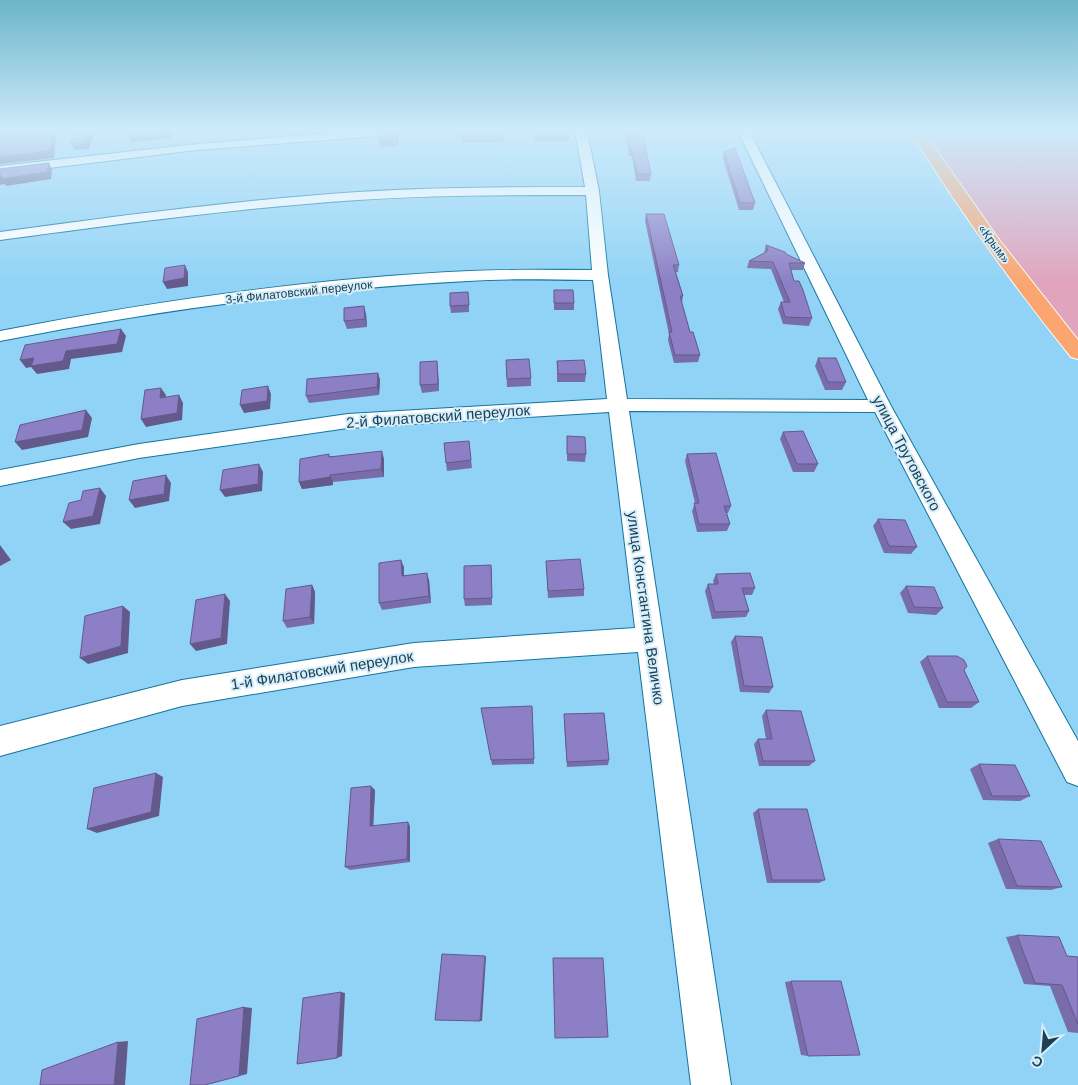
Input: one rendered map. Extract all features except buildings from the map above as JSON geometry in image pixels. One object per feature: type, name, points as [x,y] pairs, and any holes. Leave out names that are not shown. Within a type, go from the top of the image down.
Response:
[{"type":"highway","name":"«Крым»","points":[[950,182],[987,236],[1078,353]]},
{"type":"street","name":"улица Константина Величко","points":[[590,182],[600,274],[711,1085]]},
{"type":"street","name":"улица Трутовского","points":[[768,182],[881,406],[1078,771]]},
{"type":"street","points":[[0,236],[187,211],[358,196],[470,192],[592,191]]},
{"type":"street","name":"3-й Филатовский переулок","points":[[0,336],[167,307],[277,292],[470,276],[600,274]]},
{"type":"street","name":"2-й Филатовский переулок","points":[[0,478],[139,451],[348,421],[618,405],[881,406]]},
{"type":"street","name":"1-й Филатовский переулок","points":[[0,741],[182,693],[414,655],[650,639]]},
{"type":"shaded area","points":[[953,182],[1078,182],[1078,353]]}]
